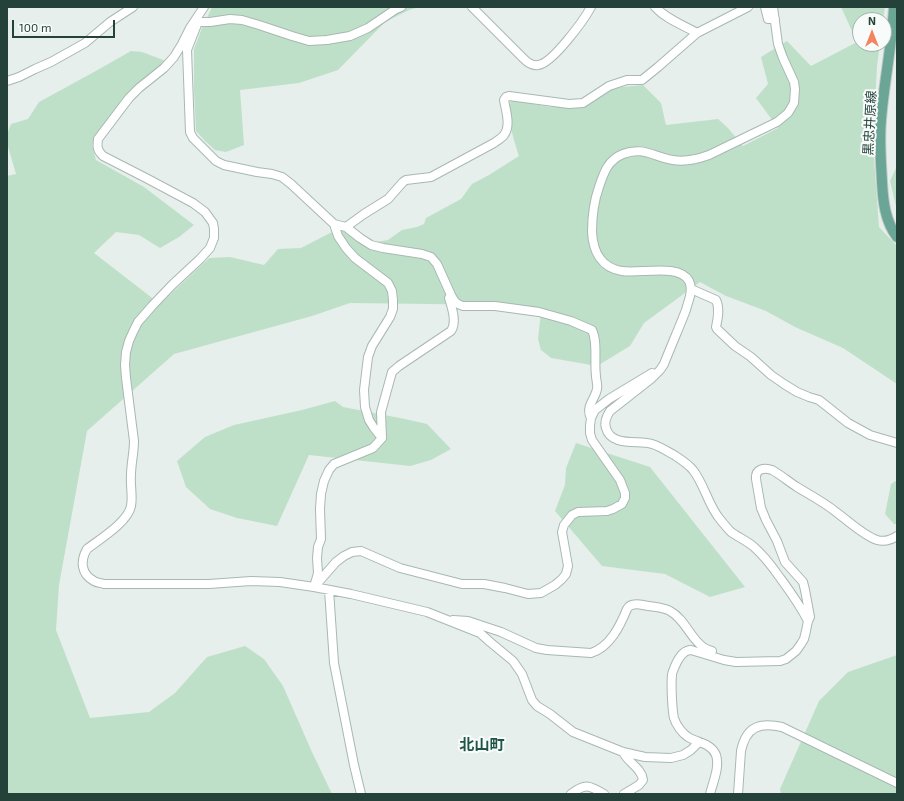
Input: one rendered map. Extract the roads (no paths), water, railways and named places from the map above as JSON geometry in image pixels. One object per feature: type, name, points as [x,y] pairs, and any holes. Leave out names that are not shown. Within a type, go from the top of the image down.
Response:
[{"type":"main road","name":"黒忠井原線","points":[[894,7],[881,120],[880,146],[883,198],[887,219],[897,237]]},
{"type":"street","points":[[7,81],[51,62],[85,43],[110,22],[133,7]]},
{"type":"street","points":[[204,7],[174,57],[164,68],[129,98],[98,139],[98,151],[103,156],[193,203],[205,212],[213,223],[214,238],[210,248],[200,259],[152,306],[136,327],[129,341],[125,365],[134,441],[131,474],[131,507],[124,520],[87,549],[82,562],[83,569],[87,576],[95,582],[104,584],[209,584],[251,581],[280,582],[351,594],[427,612],[480,634],[490,642],[513,661],[522,674],[532,700],[537,706],[573,732],[623,752],[645,757],[671,758],[683,755],[692,750],[699,742]]},
{"type":"street","points":[[196,21],[210,22],[230,18],[242,20],[309,41],[327,40],[350,36],[368,28],[401,7]]},
{"type":"street","points":[[472,7],[531,65],[539,65],[556,53],[587,15],[591,7]]},
{"type":"street","points":[[655,7],[667,17],[697,33]]},
{"type":"street","points":[[346,227],[388,199],[406,180],[431,177],[483,149],[503,136],[507,131],[508,126],[504,100],[506,97],[509,96],[569,104],[583,103],[609,86],[627,80],[642,80],[697,33],[748,7]]},
{"type":"street","points":[[765,7],[768,19],[775,19]]},
{"type":"street","points":[[773,7],[778,44],[794,82],[795,89],[794,103],[788,113],[777,122],[698,159],[680,161],[672,160],[641,151],[625,153],[617,157],[611,161],[598,188],[592,226],[593,241],[596,252],[598,257],[608,266],[623,271],[674,271],[681,273],[686,277],[690,282],[691,289],[682,321],[664,364],[652,378],[610,411],[605,420],[607,432],[616,440],[650,444],[685,462],[698,479],[718,516],[730,531],[754,546],[796,598],[808,621]]},
{"type":"street","points":[[196,21],[188,50],[190,132],[193,138],[216,161],[224,165],[282,177],[302,193],[334,224],[338,236],[346,248],[355,258],[388,283],[392,291],[393,300],[390,317],[372,346],[368,357],[364,390],[365,407],[369,420],[382,438]]},
{"type":"street","points":[[314,587],[336,562],[352,552],[361,551],[400,568],[462,584],[484,584],[528,594],[541,593],[555,586],[566,574],[568,566],[562,532],[564,525],[572,515],[578,512],[607,511],[622,504],[625,498],[625,493],[620,480],[592,440],[590,433],[590,405],[598,387],[592,330],[571,321],[539,312],[495,306],[459,305],[454,301],[437,264],[431,257],[371,245],[346,227],[334,224]]},
{"type":"street","points":[[691,289],[716,300],[719,308],[717,329],[734,346],[751,357],[771,375],[797,392],[819,400],[853,426],[870,435],[897,443]]},
{"type":"street","points":[[314,587],[318,573],[317,558],[318,547],[321,539],[320,501],[324,481],[329,470],[334,464],[372,448],[382,438],[381,412],[392,372],[451,331],[454,324],[453,312],[449,298],[451,295]]},
{"type":"street","points":[[591,418],[595,410],[609,399],[648,374],[656,373]]},
{"type":"street","points":[[710,794],[717,769],[716,756],[711,748],[705,744],[687,737],[676,724],[672,700],[672,675],[674,667],[684,652],[688,650],[736,662],[780,662],[796,651],[801,644],[810,617],[803,582],[785,562],[777,541],[761,508],[755,476],[757,472],[763,469],[772,470],[818,499],[850,523],[877,540],[891,540],[897,536]]},
{"type":"street","points":[[329,590],[334,663],[361,794]]},
{"type":"street","points":[[450,621],[454,619],[482,626],[501,632],[536,648],[592,653],[597,651],[605,644],[623,619],[628,607],[631,605],[639,605],[670,612],[680,619],[704,648],[724,656],[724,660]]},
{"type":"street","points":[[738,794],[741,751],[744,739],[750,731],[764,725],[782,727],[897,783]]},
{"type":"street","points":[[623,752],[643,776],[642,783],[639,786],[624,794]]},
{"type":"street","points":[[571,794],[580,787],[585,786],[591,786],[604,794]]},
{"type":"district","name":"北山町","points":[[482,745]]}]
